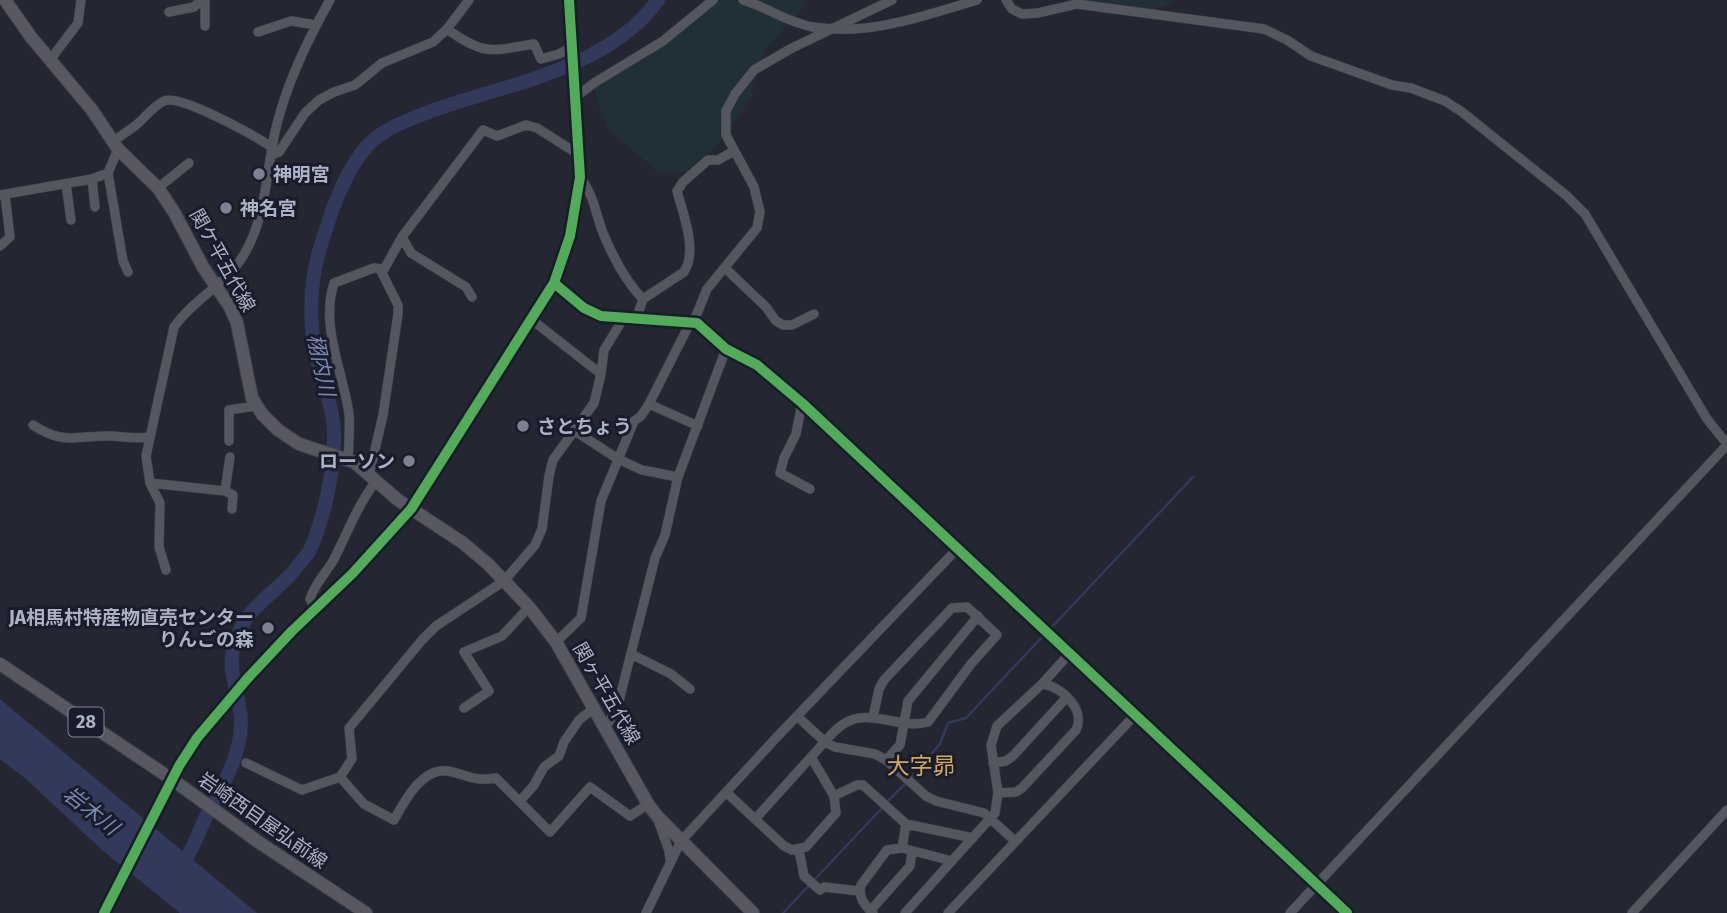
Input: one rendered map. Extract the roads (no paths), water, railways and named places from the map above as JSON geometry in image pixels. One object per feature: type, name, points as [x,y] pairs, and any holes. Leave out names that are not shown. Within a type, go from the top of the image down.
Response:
[{"type":"main road","name":"関ケ平五代線","points":[[5,0],[92,110],[116,145],[158,188],[174,212],[237,323],[256,406]]},
{"type":"main road","points":[[256,406],[289,439],[346,458],[411,509]]},
{"type":"main road","name":"関ヶ平五代線","points":[[411,509],[473,550],[529,607],[556,642],[648,804],[753,913]]},
{"type":"main road","name":"岩崎西目屋弘前線","points":[[0,664],[366,913]]},
{"type":"street","points":[[50,60],[78,23],[80,0]]},
{"type":"street","points":[[169,12],[194,7],[203,0]]},
{"type":"street","points":[[203,0],[205,26]]},
{"type":"street","points":[[166,570],[159,547],[160,503],[150,483],[146,456],[174,327],[186,310],[217,287],[235,268],[253,237],[259,222],[276,125],[292,80],[330,0]]},
{"type":"street","points":[[128,272],[123,261],[108,173],[116,145],[155,107],[169,99],[181,102],[243,130],[272,152],[279,152],[305,113],[319,100],[355,85],[382,63],[433,42],[447,29],[469,0]]},
{"type":"street","points":[[104,913],[192,745],[245,682],[379,547],[411,509],[554,283],[570,236],[580,177],[569,0]]},
{"type":"street","points":[[577,96],[663,41],[713,0]]},
{"type":"street","points":[[743,0],[811,27],[834,28],[902,23],[976,0]]},
{"type":"street","points":[[556,642],[581,618],[601,501],[634,421],[649,404],[696,316],[707,289],[757,228],[760,212],[754,187],[726,135],[726,111],[754,70],[792,48],[892,0]]},
{"type":"street","points":[[1006,0],[1012,9],[1022,14],[1077,4],[1264,29],[1311,56],[1445,101],[1567,196],[1586,214],[1707,419],[1727,444],[1290,913]]},
{"type":"street","points":[[258,32],[291,21],[316,25]]},
{"type":"street","points":[[447,29],[476,48],[488,50],[534,44],[541,59],[573,50]]},
{"type":"street","points":[[316,608],[310,599],[312,591],[332,562],[372,478],[398,314],[398,304],[382,274],[383,269],[402,237],[483,130],[497,136],[526,125],[537,128],[580,156]]},
{"type":"street","points":[[637,317],[643,299],[684,272],[688,266],[688,236],[677,191],[683,182],[708,160],[718,160],[734,151]]},
{"type":"street","points":[[158,188],[189,163]]},
{"type":"street","points":[[0,246],[10,237],[3,195],[92,179],[108,173]]},
{"type":"street","points":[[580,177],[591,191],[603,232],[625,277],[643,299]]},
{"type":"street","points":[[92,179],[95,207]]},
{"type":"street","points":[[66,184],[71,220]]},
{"type":"street","points":[[402,237],[411,253],[466,287],[472,297]]},
{"type":"street","points":[[346,458],[349,415],[335,360],[331,293],[334,283],[374,268],[383,269]]},
{"type":"street","points":[[725,268],[783,325],[792,325],[814,314]]},
{"type":"street","points":[[554,283],[584,308],[601,316],[697,323],[726,349],[757,366],[802,403],[1347,913]]},
{"type":"street","points":[[246,763],[302,790],[340,777],[352,759],[349,728],[422,640],[436,626],[504,581],[535,545],[542,529],[553,460],[594,403],[604,350],[623,319]]},
{"type":"street","points":[[533,320],[601,374]]},
{"type":"street","points":[[605,728],[617,709],[655,558],[665,535],[678,477],[726,349]]},
{"type":"street","points":[[802,403],[796,434],[780,473],[810,489]]},
{"type":"street","points":[[649,404],[698,426]]},
{"type":"street","points":[[229,440],[229,410],[256,406]]},
{"type":"street","points":[[33,425],[53,437],[72,440],[111,436],[130,439],[150,437]]},
{"type":"street","points":[[575,431],[618,459],[642,470],[678,477]]},
{"type":"street","points":[[225,491],[230,457]]},
{"type":"street","points":[[150,483],[225,491],[233,495],[232,509]]},
{"type":"street","points":[[646,913],[681,841],[958,548]]},
{"type":"street","points":[[756,818],[841,725],[873,717],[904,725],[928,722],[971,664],[997,635],[967,607],[960,606],[947,612],[884,680],[879,689],[873,717]]},
{"type":"street","points":[[464,708],[489,691],[464,652],[502,636],[529,607]]},
{"type":"street","points":[[886,760],[900,745],[908,701],[978,616]]},
{"type":"street","points":[[905,913],[998,807],[991,745],[997,726],[1042,684],[1070,653]]},
{"type":"street","points":[[631,654],[671,674],[690,689]]},
{"type":"street","points":[[998,793],[1016,792],[1022,788],[1076,730],[1079,723],[1076,708],[1053,687],[1042,684]]},
{"type":"street","points":[[993,763],[1006,761],[1013,756],[1066,698]]},
{"type":"street","points":[[520,801],[534,785],[544,767],[559,756],[564,742],[579,720],[594,708]]},
{"type":"street","points":[[948,913],[1136,714]]},
{"type":"street","points":[[798,717],[824,742],[875,754],[936,801],[976,810],[991,818],[1015,841]]},
{"type":"street","points":[[727,793],[784,846],[799,850],[806,847],[836,813],[834,796],[811,757]]},
{"type":"street","points":[[340,777],[364,804],[394,820],[414,787],[424,778],[444,771],[480,781],[496,778],[550,832],[590,787],[631,816],[648,804]]},
{"type":"street","points":[[834,796],[857,785],[863,785],[906,824],[973,838]]},
{"type":"street","points":[[1632,913],[1727,810]]},
{"type":"street","points":[[657,816],[670,862]]},
{"type":"street","points":[[906,824],[907,849],[910,866],[871,912],[861,899],[859,891],[887,850],[907,849],[952,861]]},
{"type":"street","points":[[799,850],[804,876],[820,890],[824,887],[859,891]]},
{"type":"water","name":"岩木川","points":[[0,699],[257,913],[180,913],[102,850],[26,779],[0,759]]},
{"type":"waterway","name":"栩内川","points":[[175,868],[181,864],[192,847],[228,774],[237,749],[241,723],[232,655],[239,632],[251,612],[293,572],[308,553],[323,511],[334,454],[334,431],[315,349],[311,318],[312,287],[325,231],[348,175],[374,139],[392,128],[431,111],[523,82],[584,58],[612,43],[637,23],[658,0]]},
{"type":"waterway","points":[[1051,628],[1193,477]]},
{"type":"waterway","points":[[911,777],[940,744],[948,723],[966,718],[1044,635]]},
{"type":"waterway","points":[[887,802],[907,782]]},
{"type":"waterway","points":[[783,913],[883,807]]},
{"type":"place","name":"神明宮","points":[[259,174]]},
{"type":"place","name":"神名宮","points":[[226,208]]},
{"type":"place","name":"さとちょう","points":[[523,426]]},
{"type":"place","name":"ローソン","points":[[409,461]]},
{"type":"place","name":"JA相馬村特産物直売センター りんごの森","points":[[268,628]]},
{"type":"district","name":"大字昴","points":[[921,766]]}]
